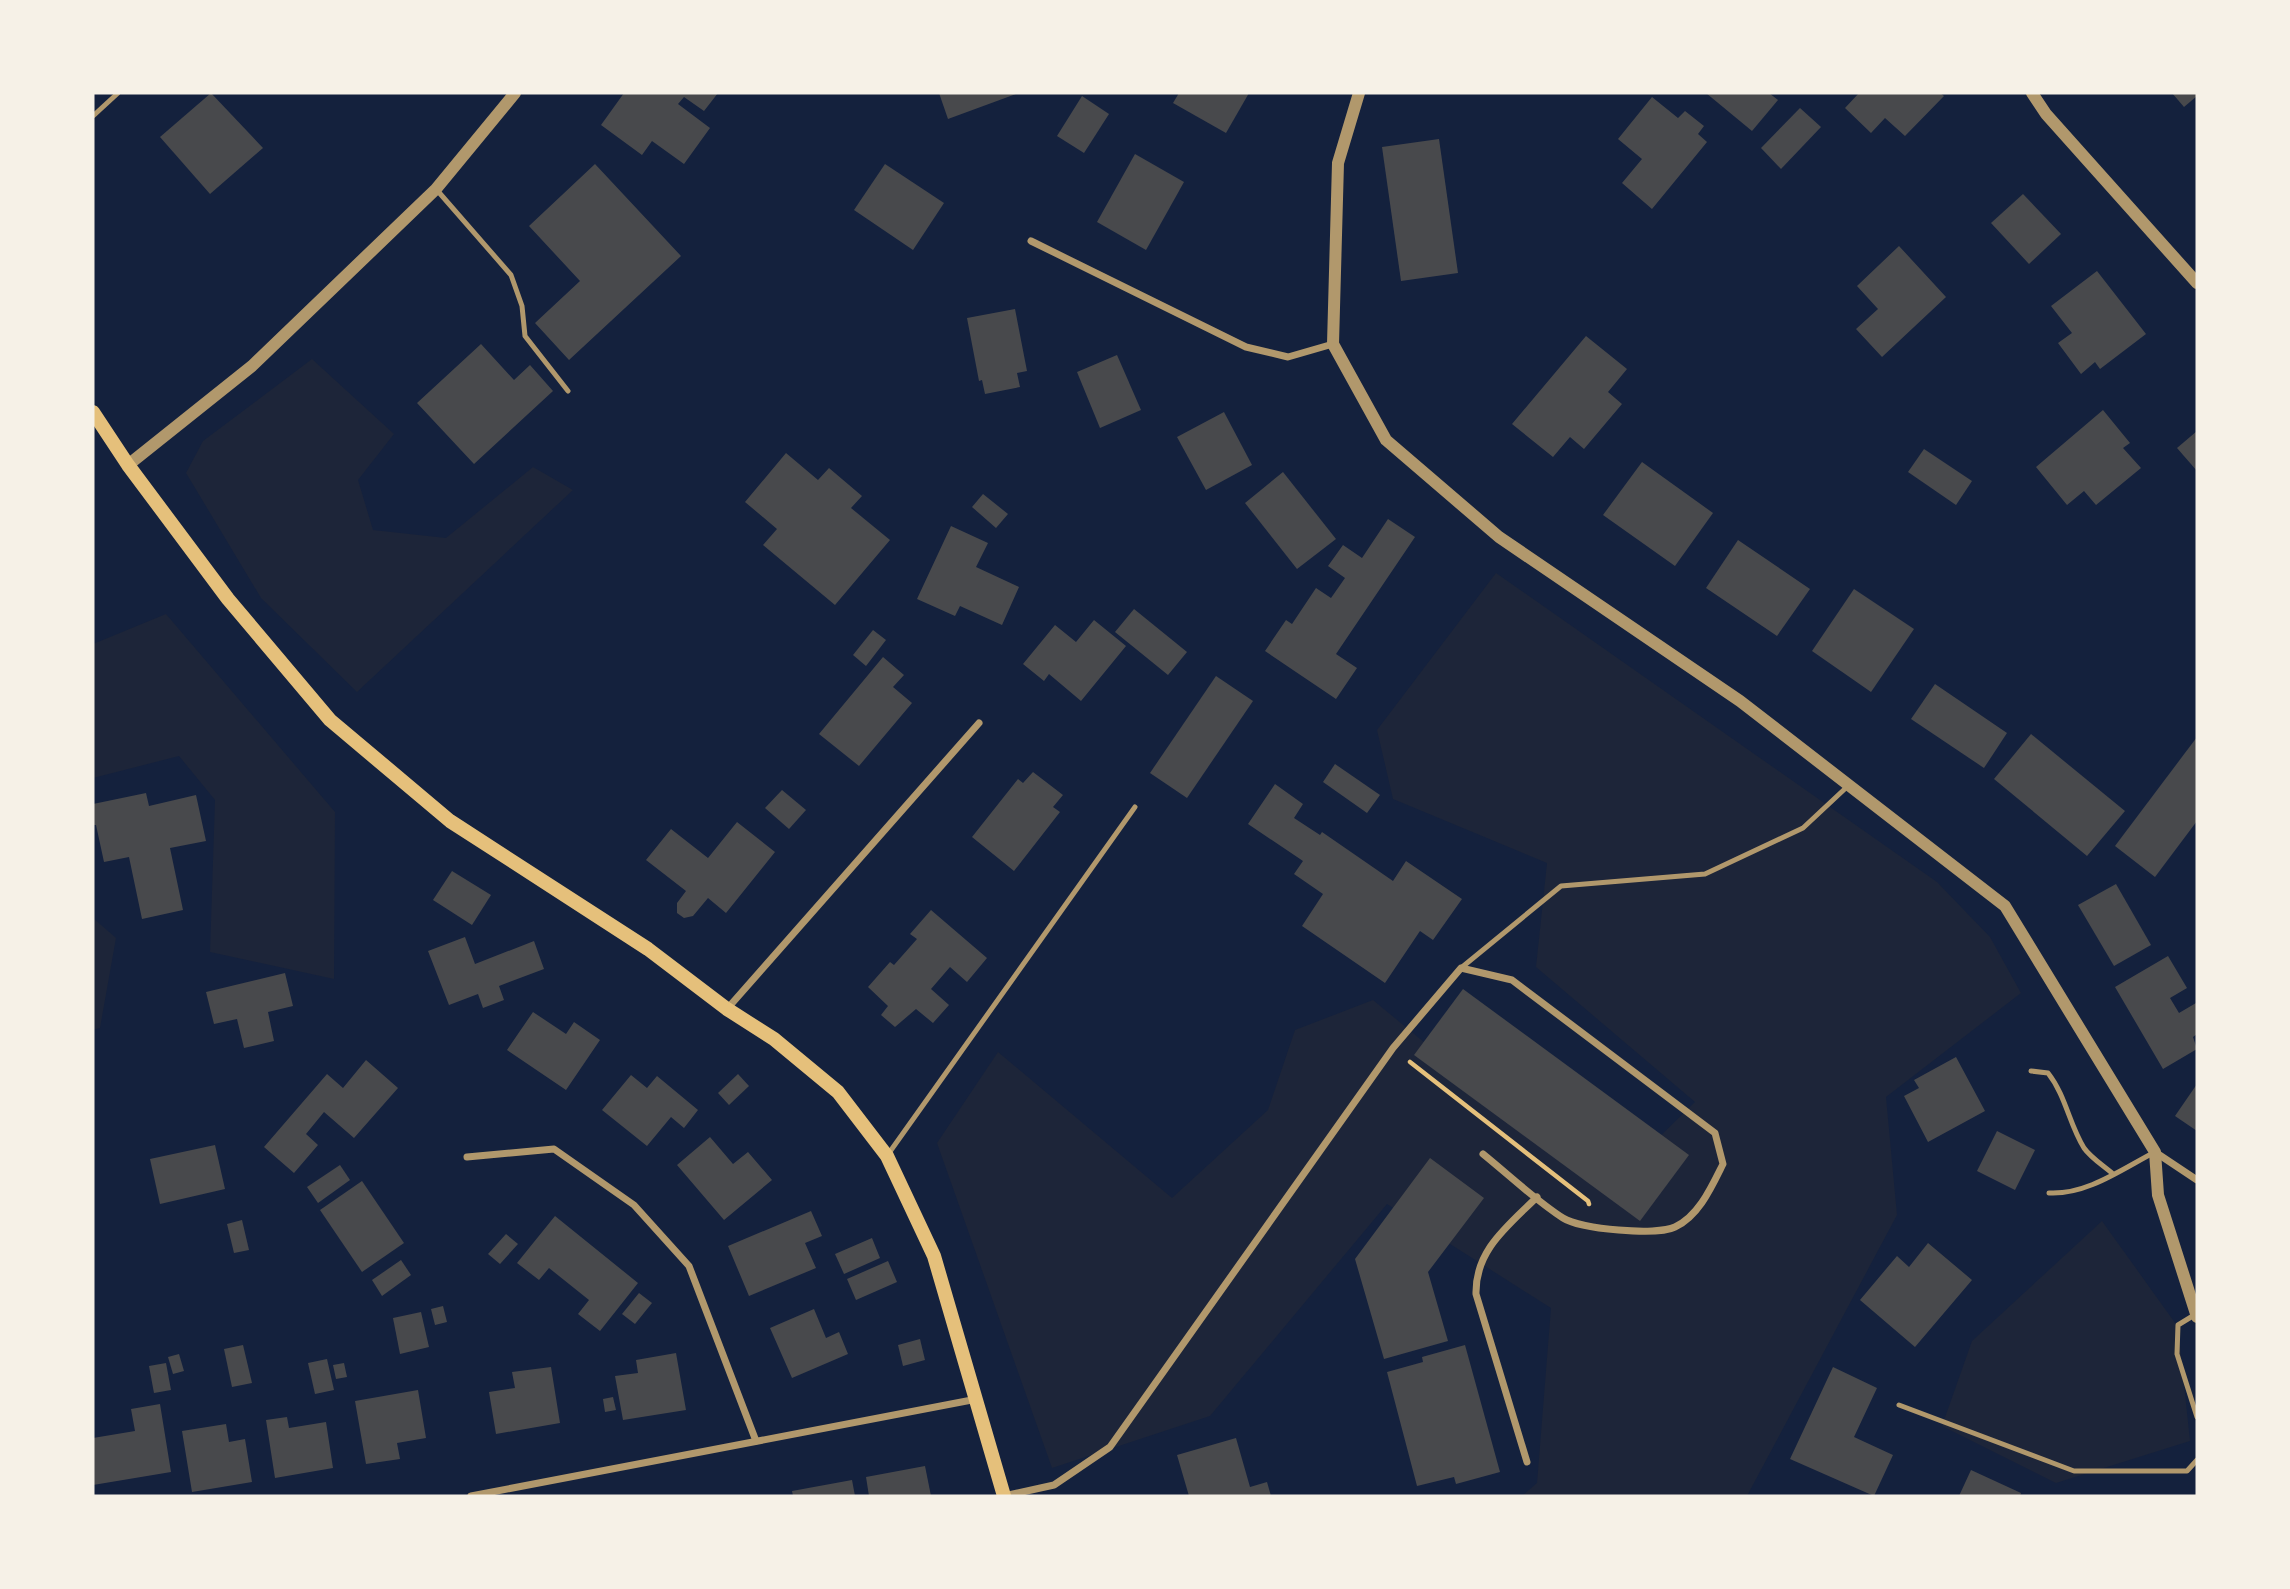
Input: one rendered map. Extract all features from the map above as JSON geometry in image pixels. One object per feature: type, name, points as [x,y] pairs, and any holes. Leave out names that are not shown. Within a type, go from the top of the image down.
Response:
[{"type":"main road","points":[[93,412],[128,465],[228,599],[330,720],[450,821],[648,949],[727,1009],[774,1039],[838,1092],[887,1156],[934,1256],[1004,1496]]},
{"type":"street","points":[[128,465],[252,366],[436,189],[515,93]]},
{"type":"street","points":[[1359,93],[1338,163],[1333,344],[1386,440],[1499,537],[1740,701],[2005,906],[2155,1152],[2197,1180]]},
{"type":"street","points":[[2032,93],[2046,114],[2197,283]]},
{"type":"street","points":[[1031,241],[1245,347],[1288,356],[1333,344]]},
{"type":"street","points":[[727,1009],[979,723]]},
{"type":"street","points":[[1004,1496],[1054,1485],[1110,1447],[1393,1048],[1461,968],[1513,979],[1715,1133],[1723,1164],[1704,1200],[1674,1228],[1636,1231],[1594,1228],[1565,1220],[1483,1154]]},
{"type":"street","points":[[467,1157],[554,1149],[634,1205],[689,1266],[756,1441]]},
{"type":"street","points":[[2155,1152],[2158,1195],[2197,1315]]},
{"type":"street","points":[[1527,1462],[1476,1294],[1476,1278],[1487,1246],[1537,1197]]},
{"type":"street","points":[[471,1496],[977,1399]]},
{"type":"lane","points":[[93,116],[118,93]]},
{"type":"lane","points":[[436,189],[511,275],[522,306],[526,336],[568,391]]},
{"type":"lane","points":[[1461,968],[1561,886],[1705,874],[1803,828],[1849,785]]},
{"type":"lane","points":[[887,1156],[1135,807]]},
{"type":"lane","points":[[2031,1071],[2048,1073],[2060,1087],[2073,1128],[2086,1151],[2113,1174]]},
{"type":"lane","points":[[2049,1193],[2063,1194],[2092,1185],[2155,1152]]},
{"type":"lane","points":[[2197,1315],[2178,1325],[2177,1353],[2197,1417]]},
{"type":"lane","points":[[1899,1405],[2074,1471],[2187,1471],[2197,1460]]},
{"type":"path","points":[[1393,1048],[1588,1201],[1594,1228]]},
{"type":"shaded area","points":[[312,359],[394,434],[358,480],[373,530],[446,538],[533,467],[573,490],[357,692],[261,598],[186,473],[203,441]]},
{"type":"shaded area","points":[[1496,573],[1937,882],[1990,937],[2021,993],[1886,1097],[1897,1215],[1747,1496],[1522,1496],[1537,1483],[1551,1308],[1387,1204],[1210,1416],[1052,1468],[937,1143],[998,1052],[1172,1198],[1268,1110],[1295,1030],[1373,1000],[1604,1191],[1695,1102],[1536,967],[1547,863],[1393,799],[1377,730]]},
{"type":"shaded area","points":[[166,614],[335,812],[334,979],[210,952],[215,800],[179,756],[93,778],[93,644]]},
{"type":"shaded area","points":[[93,918],[116,938],[100,1028],[93,1030]]},
{"type":"shaded area","points":[[2102,1221],[2178,1327],[2190,1441],[2056,1483],[1942,1426],[1972,1341]]},
{"type":"building","points":[[211,93],[263,148],[210,194],[160,137]]},
{"type":"building","points":[[624,93],[718,93],[704,111],[684,97],[678,104],[710,128],[684,164],[652,141],[642,155],[601,125]]},
{"type":"building","points":[[939,93],[1019,93],[948,119]]},
{"type":"building","points":[[1179,93],[1249,93],[1226,133],[1173,103]]},
{"type":"building","points":[[1706,93],[1769,93],[1778,100],[1752,131]]},
{"type":"building","points":[[1859,93],[1940,93],[1944,96],[1905,136],[1885,118],[1871,133],[1845,108]]},
{"type":"building","points":[[2172,93],[2197,93],[2197,96],[2184,107]]},
{"type":"building","points":[[1082,96],[1109,114],[1084,153],[1057,136]]},
{"type":"building","points":[[1652,97],[1678,118],[1685,111],[1704,126],[1698,134],[1707,142],[1652,209],[1622,183],[1642,159],[1618,139]]},
{"type":"building","points":[[1800,108],[1821,127],[1781,169],[1761,148]]},
{"type":"building","points":[[1439,139],[1458,273],[1401,281],[1382,147]]},
{"type":"building","points":[[1135,154],[1184,182],[1146,250],[1097,222]]},
{"type":"building","points":[[595,164],[681,256],[569,360],[535,323],[580,281],[529,226]]},
{"type":"building","points":[[885,164],[944,203],[913,250],[854,210]]},
{"type":"building","points":[[2023,194],[2061,234],[2029,264],[1991,223]]},
{"type":"building","points":[[1899,246],[1946,297],[1882,357],[1856,329],[1878,309],[1857,286]]},
{"type":"building","points":[[2097,271],[2146,334],[2100,369],[2095,362],[2081,374],[2058,343],[2072,333],[2051,306]]},
{"type":"building","points":[[1015,309],[1027,371],[1017,373],[1020,387],[985,394],[982,380],[979,381],[967,318]]},
{"type":"building","points":[[1586,336],[1627,369],[1608,392],[1622,404],[1584,449],[1570,437],[1553,457],[1512,424]]},
{"type":"building","points":[[481,344],[514,380],[530,365],[553,391],[474,464],[417,403]]},
{"type":"building","points":[[1117,355],[1141,410],[1100,428],[1077,372]]},
{"type":"building","points":[[2103,410],[2130,443],[2123,448],[2141,468],[2096,505],[2084,491],[2067,505],[2036,467]]},
{"type":"building","points":[[1224,412],[1252,465],[1206,490],[1177,437]]},
{"type":"building","points":[[2197,431],[2197,471],[2177,448]]},
{"type":"building","points":[[1924,449],[1972,481],[1956,505],[1908,472]]},
{"type":"building","points":[[786,453],[818,480],[829,468],[862,496],[851,508],[890,540],[835,605],[763,545],[777,529],[745,502]]},
{"type":"building","points":[[1642,462],[1713,513],[1675,566],[1603,515]]},
{"type":"building","points":[[1283,472],[1336,539],[1297,569],[1245,503]]},
{"type":"building","points":[[983,494],[1008,514],[996,528],[972,507]]},
{"type":"building","points":[[1388,519],[1415,537],[1336,654],[1357,668],[1336,699],[1265,651],[1286,620],[1292,624],[1316,588],[1331,598],[1345,578],[1328,566],[1343,545],[1362,558]]},
{"type":"building","points":[[951,526],[988,543],[976,567],[1019,587],[1002,625],[960,606],[955,616],[917,599]]},
{"type":"building","points":[[1738,540],[1810,589],[1777,636],[1706,588]]},
{"type":"building","points":[[1854,589],[1914,629],[1871,692],[1812,651]]},
{"type":"building","points":[[1134,609],[1187,652],[1168,675],[1115,632]]},
{"type":"building","points":[[1094,620],[1126,646],[1081,701],[1049,674],[1044,681],[1023,664],[1055,625],[1076,642]]},
{"type":"building","points":[[873,630],[886,640],[866,666],[853,655]]},
{"type":"building","points":[[883,657],[904,675],[893,687],[912,703],[859,766],[819,734]]},
{"type":"building","points":[[1216,676],[1253,701],[1187,798],[1150,773]]},
{"type":"building","points":[[1935,684],[2007,733],[1984,768],[1911,719]]},
{"type":"building","points":[[2031,734],[2125,811],[2087,856],[1994,779]]},
{"type":"building","points":[[2197,737],[2197,821],[2155,877],[2115,846]]},
{"type":"building","points":[[1335,764],[1380,795],[1367,813],[1323,782]]},
{"type":"building","points":[[1033,772],[1063,795],[1053,807],[1060,812],[1014,871],[972,837],[1018,779],[1023,783]]},
{"type":"building","points":[[1275,784],[1303,804],[1294,818],[1320,835],[1322,832],[1393,881],[1406,861],[1462,899],[1433,940],[1420,931],[1385,983],[1302,926],[1323,894],[1294,874],[1303,861],[1248,824]]},
{"type":"building","points":[[782,790],[806,810],[789,829],[765,808]]},
{"type":"building","points":[[146,793],[149,806],[196,795],[206,841],[170,848],[183,910],[142,919],[129,857],[104,862],[96,825],[93,825],[93,804]]},
{"type":"building","points":[[737,822],[775,852],[726,913],[708,898],[693,916],[684,918],[677,913],[677,903],[686,891],[646,860],[671,829],[708,858]]},
{"type":"building","points":[[452,871],[491,895],[472,925],[433,900]]},
{"type":"building","points":[[2116,884],[2151,945],[2114,966],[2078,905]]},
{"type":"building","points":[[931,910],[987,958],[967,982],[950,967],[931,989],[949,1005],[933,1023],[916,1009],[895,1027],[881,1015],[888,1006],[868,987],[890,962],[894,965],[917,939],[910,934]]},
{"type":"building","points":[[465,937],[475,964],[534,941],[544,969],[499,986],[504,1000],[483,1008],[478,994],[449,1005],[428,951]]},
{"type":"building","points":[[2168,956],[2187,988],[2170,998],[2179,1013],[2196,1003],[2197,1006],[2197,1034],[2193,1037],[2197,1049],[2163,1069],[2115,987]]},
{"type":"building","points":[[285,973],[293,1006],[268,1012],[274,1041],[244,1048],[237,1019],[214,1024],[206,992]]},
{"type":"building","points":[[1463,989],[1689,1155],[1640,1221],[1414,1055]]},
{"type":"building","points":[[533,1012],[566,1034],[574,1022],[600,1040],[566,1090],[507,1050]]},
{"type":"building","points":[[1956,1057],[1985,1111],[1928,1142],[1904,1096],[1919,1088],[1914,1080]]},
{"type":"building","points":[[366,1060],[398,1088],[354,1138],[324,1112],[306,1134],[318,1145],[294,1173],[264,1147],[327,1074],[343,1088]]},
{"type":"building","points":[[738,1074],[749,1086],[729,1105],[718,1093]]},
{"type":"building","points":[[631,1075],[647,1088],[657,1076],[698,1110],[684,1128],[671,1117],[647,1146],[602,1110]]},
{"type":"building","points":[[2197,1084],[2197,1131],[2175,1116]]},
{"type":"building","points":[[1997,1131],[2035,1150],[2015,1190],[1977,1171]]},
{"type":"building","points":[[710,1137],[733,1164],[748,1152],[772,1180],[724,1220],[677,1165]]},
{"type":"building","points":[[215,1145],[225,1189],[160,1204],[150,1159]]},
{"type":"building","points":[[1430,1158],[1484,1198],[1428,1272],[1448,1341],[1384,1359],[1355,1259]]},
{"type":"building","points":[[340,1165],[350,1180],[318,1203],[307,1187]]},
{"type":"building","points":[[362,1181],[404,1243],[362,1272],[320,1210]]},
{"type":"building","points":[[811,1211],[822,1236],[805,1243],[816,1268],[749,1296],[728,1246]]},
{"type":"building","points":[[555,1216],[638,1283],[600,1331],[578,1314],[589,1300],[549,1268],[539,1280],[517,1263]]},
{"type":"building","points":[[242,1220],[249,1250],[234,1253],[227,1224]]},
{"type":"building","points":[[506,1234],[518,1244],[500,1264],[488,1254]]},
{"type":"building","points":[[872,1238],[880,1258],[844,1274],[835,1254]]},
{"type":"building","points":[[1928,1243],[1972,1280],[1915,1347],[1860,1300],[1897,1256],[1909,1267]]},
{"type":"building","points":[[401,1260],[411,1275],[382,1296],[372,1280]]},
{"type":"building","points":[[888,1261],[897,1282],[856,1300],[847,1279]]},
{"type":"building","points":[[639,1293],[652,1303],[635,1324],[622,1314]]},
{"type":"building","points":[[443,1306],[447,1322],[435,1325],[431,1309]]},
{"type":"building","points":[[814,1309],[826,1338],[839,1332],[848,1354],[792,1378],[770,1328]]},
{"type":"building","points":[[421,1312],[429,1347],[400,1354],[393,1318]]},
{"type":"building","points":[[920,1339],[925,1360],[903,1366],[898,1345]]},
{"type":"building","points":[[243,1345],[252,1383],[232,1387],[224,1349]]},
{"type":"building","points":[[1465,1345],[1500,1472],[1456,1484],[1454,1477],[1417,1486],[1387,1372],[1423,1362],[1422,1357]]},
{"type":"building","points":[[676,1353],[686,1410],[623,1420],[615,1376],[638,1373],[636,1360]]},
{"type":"building","points":[[179,1354],[184,1371],[173,1374],[168,1357]]},
{"type":"building","points":[[327,1359],[334,1390],[315,1394],[308,1363]]},
{"type":"building","points":[[166,1363],[171,1390],[154,1393],[149,1366]]},
{"type":"building","points":[[344,1363],[347,1377],[336,1379],[333,1365]]},
{"type":"building","points":[[551,1367],[560,1423],[496,1434],[489,1392],[515,1388],[512,1372]]},
{"type":"building","points":[[1833,1367],[1877,1388],[1854,1437],[1893,1455],[1874,1496],[1790,1459]]},
{"type":"building","points":[[418,1390],[426,1438],[397,1443],[400,1459],[366,1464],[355,1401]]},
{"type":"building","points":[[613,1397],[616,1410],[605,1412],[603,1399]]},
{"type":"building","points":[[160,1404],[171,1472],[93,1485],[93,1438],[135,1431],[131,1409]]},
{"type":"building","points":[[287,1417],[289,1428],[326,1422],[333,1468],[275,1478],[266,1420]]},
{"type":"building","points":[[226,1424],[229,1442],[245,1439],[252,1482],[192,1492],[182,1431]]},
{"type":"building","points":[[1236,1438],[1250,1487],[1267,1482],[1271,1496],[1189,1496],[1177,1455]]},
{"type":"building","points":[[925,1466],[931,1496],[869,1496],[866,1477]]},
{"type":"building","points":[[1971,1470],[2021,1493],[2020,1496],[1959,1496]]},
{"type":"building","points":[[852,1480],[855,1496],[793,1496],[792,1491]]}]
